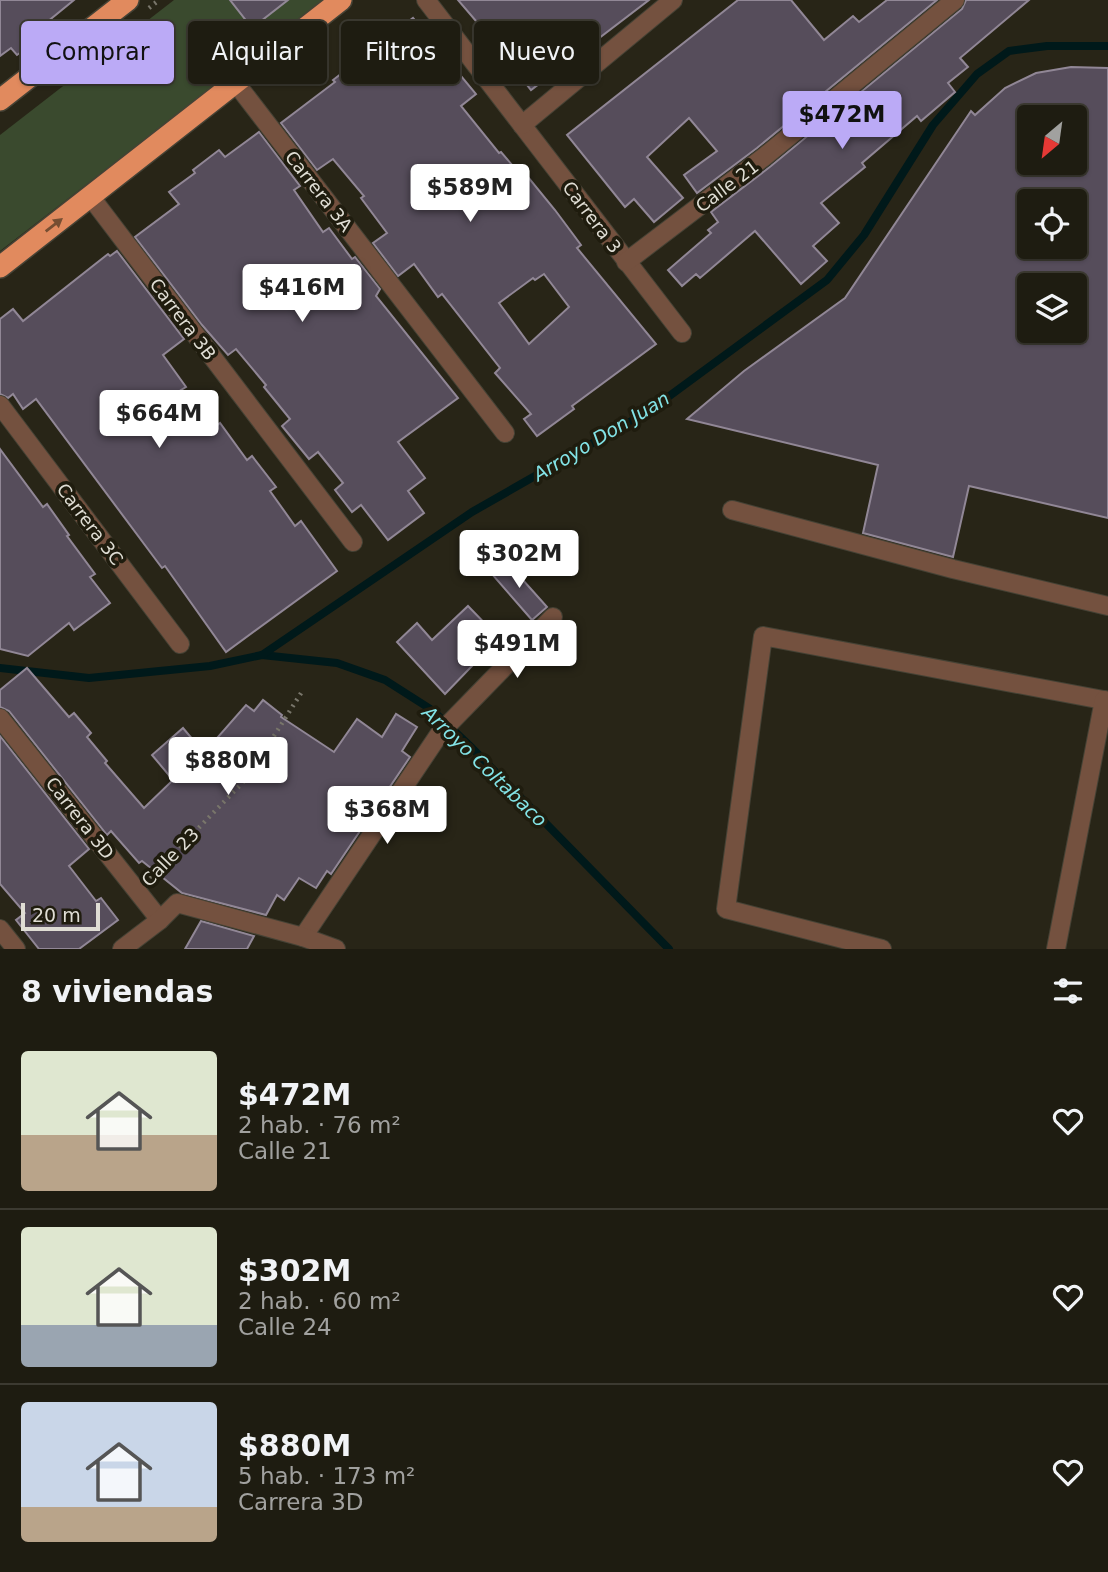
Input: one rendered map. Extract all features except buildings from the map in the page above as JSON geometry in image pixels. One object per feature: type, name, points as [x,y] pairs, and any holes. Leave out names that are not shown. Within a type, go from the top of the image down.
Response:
[{"type":"highway","points":[[0,100],[128,0]]},
{"type":"highway","points":[[314,21],[341,0]]},
{"type":"highway","points":[[0,267],[232,84]]},
{"type":"street","name":"Carrera 3","points":[[426,0],[682,333]]},
{"type":"street","points":[[522,125],[673,0]]},
{"type":"street","name":"Calle 21","points":[[626,262],[764,157],[955,0]]},
{"type":"street","name":"Carrera 3A","points":[[237,84],[505,433]]},
{"type":"street","name":"Carrera 3B","points":[[90,196],[353,542]]},
{"type":"street","name":"Carrera 3C","points":[[0,405],[180,644]]},
{"type":"street","points":[[732,510],[953,569],[1108,606]]},
{"type":"street","points":[[335,949],[303,937],[440,733],[554,617]]},
{"type":"street","points":[[882,949],[726,909],[763,636],[1106,701],[1056,949]]},
{"type":"street","name":"Carrera 3D","points":[[0,718],[160,920]]},
{"type":"street","name":"Calle 23","points":[[122,949],[160,920],[177,902],[303,937]]},
{"type":"street","points":[[0,929],[16,949]]},
{"type":"path","name":"Calle 23","points":[[137,891],[248,777],[303,690]]},
{"type":"green space","points":[[174,0],[326,0],[299,21],[188,21],[188,84],[217,84],[0,251],[0,135],[66,84],[174,84],[174,21],[147,21]]},
{"type":"waterway","name":"Arroyo Don Juan","points":[[0,668],[89,678],[210,666],[262,655],[472,512],[649,411],[827,280],[864,235],[933,125],[977,74],[1009,51],[1047,46],[1108,46]]},
{"type":"waterway","name":"Arroyo Coltabaco","points":[[262,655],[337,663],[385,680],[432,710],[669,949]]}]
